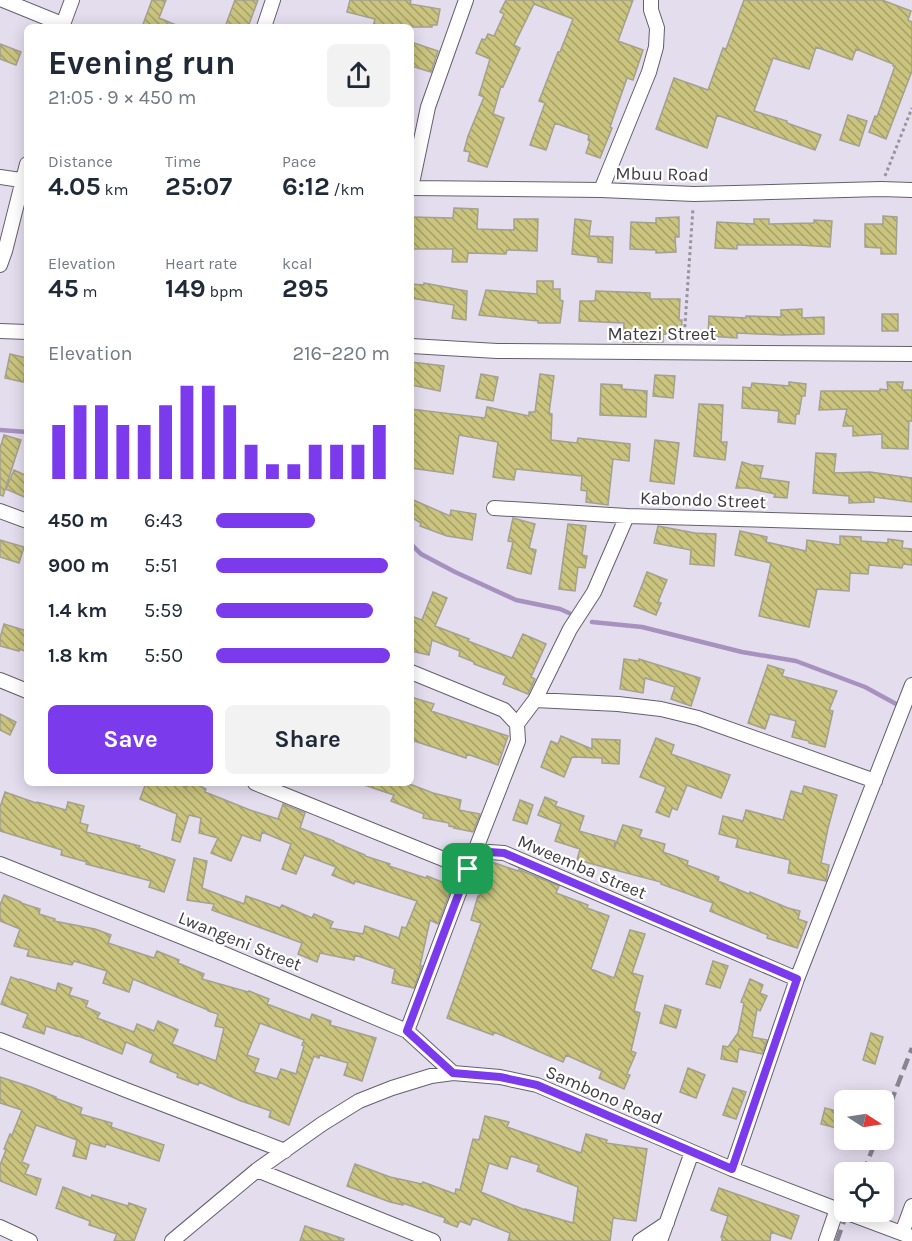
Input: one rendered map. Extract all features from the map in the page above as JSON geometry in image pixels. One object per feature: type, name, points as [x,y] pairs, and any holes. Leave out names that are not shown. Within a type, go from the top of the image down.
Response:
[{"type":"street","points":[[3,0],[57,24]]},
{"type":"street","points":[[63,24],[72,0]]},
{"type":"street","points":[[265,24],[273,0]]},
{"type":"street","points":[[414,174],[428,107],[466,0]]},
{"type":"street","points":[[601,190],[649,72],[656,47],[657,28],[651,10],[651,0]]},
{"type":"street","points":[[0,177],[24,181]]},
{"type":"street","points":[[0,265],[24,184]]},
{"type":"street","name":"Mbuu Road","points":[[414,188],[601,190],[694,194],[912,190]]},
{"type":"street","points":[[0,331],[24,332]]},
{"type":"street","name":"Matezi Street","points":[[414,346],[497,351],[912,354]]},
{"type":"street","name":"Kabondo Street","points":[[494,508],[627,516],[912,524]]},
{"type":"street","points":[[0,511],[24,520]]},
{"type":"street","points":[[407,1031],[518,741],[517,723],[535,700],[570,630],[594,592],[627,516]]},
{"type":"street","points":[[414,673],[504,710],[517,723]]},
{"type":"street","points":[[0,680],[24,690]]},
{"type":"street","points":[[732,1169],[797,979],[912,686]]},
{"type":"street","points":[[535,700],[618,704],[661,709],[698,718],[875,781]]},
{"type":"street","points":[[262,786],[468,869]]},
{"type":"street","name":"Mweemba Street","points":[[468,869],[489,852],[504,853],[797,979]]},
{"type":"street","name":"Lwangeni Street","points":[[0,864],[222,953],[407,1031],[453,1073]]},
{"type":"street","points":[[0,1040],[285,1151]]},
{"type":"street","name":"Sambono Road","points":[[172,1241],[257,1170],[359,1101],[430,1076],[453,1073],[500,1077],[537,1085],[732,1169],[834,1208]]},
{"type":"street","points":[[660,1241],[692,1152]]},
{"type":"street","points":[[257,1170],[433,1241]]},
{"type":"street","points":[[907,1235],[912,1206]]},
{"type":"street","points":[[826,1241],[836,1222]]},
{"type":"street","name":"Sambono Road","points":[[872,1222],[907,1235]]},
{"type":"street","points":[[640,1241],[666,1223]]},
{"type":"street","points":[[0,1227],[30,1241]]},
{"type":"path","points":[[881,189],[912,108]]},
{"type":"path","points":[[683,352],[694,194]]},
{"type":"building","points":[[152,0],[166,0],[159,18],[174,24],[143,24]]},
{"type":"building","points":[[235,0],[258,0],[249,24],[226,24]]},
{"type":"building","points":[[350,0],[411,0],[410,4],[440,9],[437,25],[432,25],[432,27],[414,27],[414,24],[374,24],[375,19],[347,12]]},
{"type":"building","points":[[506,0],[633,0],[618,41],[643,50],[633,80],[627,78],[600,158],[586,153],[590,141],[588,140],[589,135],[555,123],[546,150],[530,145],[545,103],[539,101],[573,19],[534,4],[514,45],[520,48],[503,87],[501,86],[493,114],[504,118],[487,167],[468,161],[470,152],[464,151],[484,97],[479,95],[490,59],[476,53],[482,39],[485,40],[488,34],[494,36],[504,14],[500,12]]},
{"type":"building","points":[[744,0],[882,0],[911,11],[908,20],[912,22],[912,71],[886,139],[869,132],[875,116],[877,117],[895,66],[856,49],[852,60],[816,47],[809,69],[773,58],[754,111],[821,135],[815,150],[717,115],[707,148],[656,129],[674,78],[708,90]]},
{"type":"building","points":[[414,43],[438,51],[431,72],[414,67]]},
{"type":"building","points":[[0,44],[21,52],[16,65],[0,59]]},
{"type":"building","points":[[848,115],[867,121],[859,146],[840,140]]},
{"type":"building","points":[[454,208],[478,209],[477,229],[514,230],[514,219],[538,219],[537,251],[507,250],[506,254],[468,253],[467,262],[452,262],[453,249],[414,249],[414,217],[453,218]]},
{"type":"building","points":[[883,216],[897,217],[896,254],[881,254],[881,248],[865,247],[865,224],[883,224]]},
{"type":"building","points":[[679,217],[679,237],[675,237],[676,252],[656,253],[656,250],[630,249],[631,222],[656,223],[656,218]]},
{"type":"building","points":[[575,219],[591,221],[589,236],[613,237],[612,263],[598,262],[598,257],[572,254]]},
{"type":"building","points":[[754,219],[769,219],[769,224],[814,223],[814,220],[832,221],[830,247],[737,245],[737,249],[715,248],[717,222],[754,224]]},
{"type":"building","points":[[537,281],[553,281],[553,289],[560,289],[560,300],[563,301],[560,323],[538,323],[538,321],[479,315],[486,290],[537,294]]},
{"type":"building","points":[[424,283],[467,291],[466,320],[452,318],[454,305],[414,298],[414,284],[424,285]]},
{"type":"building","points":[[596,291],[650,293],[650,299],[680,299],[681,335],[663,334],[663,342],[623,342],[624,323],[579,321],[580,301],[595,301]]},
{"type":"building","points":[[802,309],[802,318],[824,317],[824,334],[737,333],[737,338],[708,336],[709,316],[781,317],[781,310]]},
{"type":"building","points":[[882,314],[898,314],[898,331],[882,331]]},
{"type":"building","points":[[10,354],[24,357],[23,382],[5,378]]},
{"type":"building","points":[[414,362],[444,366],[440,391],[414,386]]},
{"type":"building","points":[[481,374],[498,377],[493,401],[476,398]]},
{"type":"building","points":[[540,374],[554,376],[549,413],[552,414],[551,440],[577,443],[578,438],[630,444],[629,461],[613,459],[608,505],[586,502],[587,491],[581,490],[582,476],[516,469],[514,480],[493,477],[498,442],[459,435],[453,474],[414,468],[414,409],[485,418],[487,407],[529,416],[529,412],[535,412]]},
{"type":"building","points":[[655,375],[675,376],[673,398],[653,396]]},
{"type":"building","points":[[789,382],[806,384],[805,396],[802,396],[795,424],[778,422],[779,411],[742,408],[743,387],[751,388],[752,383],[789,386]]},
{"type":"building","points":[[887,382],[903,382],[902,390],[912,390],[912,421],[909,421],[908,449],[882,448],[882,434],[853,436],[853,426],[843,426],[847,409],[819,410],[821,391],[888,390]]},
{"type":"building","points":[[601,384],[622,385],[622,389],[647,391],[646,417],[600,415]]},
{"type":"building","points":[[699,404],[723,405],[721,442],[727,442],[725,460],[694,456]]},
{"type":"building","points":[[4,435],[21,440],[3,496],[0,495],[0,448]]},
{"type":"building","points":[[655,440],[679,443],[674,484],[650,481]]},
{"type":"building","points":[[816,453],[836,454],[834,473],[870,472],[912,478],[912,502],[874,497],[874,502],[849,503],[849,496],[813,493]]},
{"type":"building","points":[[742,462],[763,466],[760,478],[789,482],[787,498],[774,497],[775,494],[747,488],[736,488]]},
{"type":"building","points":[[14,470],[24,475],[24,497],[6,489]]},
{"type":"building","points":[[414,500],[450,516],[451,510],[476,514],[472,540],[447,536],[420,526],[421,523],[414,519]]},
{"type":"building","points":[[513,518],[535,524],[529,548],[536,550],[531,574],[507,568],[513,542],[508,541]]},
{"type":"building","points":[[568,524],[586,526],[582,555],[587,556],[585,568],[578,567],[575,591],[559,589]]},
{"type":"building","points":[[658,526],[695,533],[716,534],[714,566],[690,564],[691,550],[654,543]]},
{"type":"building","points":[[740,531],[767,537],[766,542],[806,551],[807,540],[840,545],[840,536],[861,537],[861,541],[888,543],[888,539],[903,541],[902,548],[912,549],[912,565],[903,564],[902,568],[869,565],[868,574],[850,573],[849,591],[817,589],[809,627],[759,616],[771,563],[735,555]]},
{"type":"building","points":[[0,540],[24,547],[19,563],[0,557]]},
{"type":"building","points":[[647,572],[667,580],[658,602],[661,603],[656,615],[634,606]]},
{"type":"building","points":[[433,592],[447,598],[435,626],[512,658],[523,634],[546,644],[531,677],[535,679],[528,694],[503,684],[506,676],[474,664],[459,656],[460,651],[432,640],[429,655],[414,652],[414,617],[422,620]]},
{"type":"building","points":[[4,624],[24,630],[24,651],[0,646]]},
{"type":"building","points":[[624,659],[639,661],[639,659],[700,678],[691,706],[671,699],[675,687],[645,678],[643,693],[620,689]]},
{"type":"building","points":[[768,665],[784,670],[782,676],[837,691],[829,710],[833,711],[825,747],[792,737],[796,721],[770,714],[765,729],[748,723]]},
{"type":"building","points":[[414,698],[434,704],[431,711],[508,736],[498,765],[467,754],[466,758],[414,741]]},
{"type":"building","points":[[0,714],[16,722],[10,735],[0,730]]},
{"type":"building","points":[[561,736],[592,749],[592,739],[620,740],[619,764],[602,763],[602,758],[572,757],[564,777],[541,767],[551,741],[558,744]]},
{"type":"building","points":[[656,738],[674,745],[671,754],[730,775],[721,798],[687,785],[677,810],[672,808],[669,817],[656,812],[666,787],[640,777]]},
{"type":"building","points":[[145,786],[200,786],[206,789],[205,792],[278,819],[283,804],[305,813],[300,828],[365,856],[390,864],[389,866],[426,878],[427,876],[452,886],[438,924],[430,920],[420,966],[422,966],[414,988],[392,983],[395,969],[355,955],[354,960],[320,953],[317,962],[298,954],[302,943],[212,910],[214,904],[187,900],[194,858],[207,861],[202,888],[244,904],[246,896],[280,908],[282,905],[312,918],[314,914],[333,922],[330,928],[363,934],[365,926],[399,938],[402,927],[406,928],[417,901],[355,881],[354,884],[332,875],[336,867],[304,855],[296,874],[282,869],[291,844],[262,832],[260,841],[242,835],[231,861],[211,853],[218,838],[199,833],[201,818],[189,815],[180,842],[172,840],[177,814],[140,799]]},
{"type":"building","points":[[367,786],[414,786],[461,800],[459,810],[480,814],[473,832],[454,828],[449,826],[449,823],[423,818],[424,814],[391,801],[394,795]]},
{"type":"building","points":[[804,786],[837,795],[821,863],[829,865],[826,881],[788,873],[790,860],[736,847],[738,839],[719,834],[723,816],[743,821],[746,810],[783,820],[791,791],[802,794]]},
{"type":"building","points":[[5,792],[66,810],[68,802],[84,806],[80,823],[88,825],[86,832],[140,846],[139,848],[175,860],[164,892],[149,887],[151,881],[86,864],[87,862],[61,855],[62,850],[0,831],[0,807]]},
{"type":"building","points":[[545,797],[557,802],[555,806],[584,816],[579,831],[615,841],[614,849],[623,825],[642,830],[639,837],[665,844],[663,852],[688,861],[687,865],[719,877],[718,881],[800,911],[798,919],[807,922],[797,948],[767,938],[768,935],[710,911],[713,903],[661,884],[661,882],[577,860],[580,849],[555,841],[561,824],[538,815]]},
{"type":"building","points":[[520,800],[533,805],[527,824],[513,820]]},
{"type":"building","points":[[492,862],[518,871],[519,869],[559,886],[556,893],[609,916],[591,969],[614,978],[630,930],[645,934],[632,973],[643,976],[634,1011],[640,1013],[631,1051],[636,1053],[627,1074],[630,1075],[624,1089],[599,1078],[602,1071],[566,1055],[563,1062],[494,1032],[493,1035],[447,1018],[481,923],[471,920]]},
{"type":"building","points":[[4,895],[40,909],[39,914],[55,919],[54,921],[95,929],[111,935],[108,943],[154,958],[157,951],[204,974],[202,979],[249,991],[269,999],[267,1004],[310,1020],[312,1014],[331,1021],[330,1025],[376,1038],[362,1081],[344,1075],[348,1063],[320,1055],[319,1058],[314,1056],[289,1125],[269,1117],[271,1111],[241,1101],[199,1082],[198,1085],[177,1077],[178,1074],[150,1062],[153,1054],[126,1042],[122,1054],[76,1035],[46,1026],[44,1034],[23,1027],[28,1014],[1,1004],[11,977],[56,991],[58,983],[72,988],[69,995],[88,1001],[86,1007],[100,1013],[97,1018],[134,1032],[137,1024],[154,1031],[158,1021],[178,1030],[172,1044],[216,1061],[224,1028],[215,1026],[218,1014],[133,979],[129,992],[103,983],[107,971],[74,961],[72,965],[27,956],[29,950],[14,946],[20,929],[0,921],[0,905]],"holes":[[[260,1023],[304,1040],[296,1074],[281,1069],[277,1079],[254,1072],[259,1059],[247,1055]]]},
{"type":"building","points":[[713,961],[728,966],[720,988],[706,984]]},
{"type":"building","points":[[750,979],[763,985],[760,993],[767,996],[760,1011],[757,1009],[752,1037],[767,1040],[762,1054],[739,1049],[737,1062],[721,1059],[723,1046],[728,1047],[738,1033],[744,1003],[741,1002]]},
{"type":"building","points":[[665,1005],[681,1010],[676,1028],[660,1023]]},
{"type":"building","points":[[871,1033],[883,1037],[875,1064],[863,1060]]},
{"type":"building","points":[[688,1068],[705,1075],[696,1098],[680,1092]]},
{"type":"building","points":[[0,1077],[82,1108],[80,1114],[112,1123],[111,1127],[164,1145],[159,1161],[106,1144],[105,1147],[90,1143],[86,1159],[73,1156],[77,1140],[36,1125],[22,1162],[29,1165],[25,1174],[41,1179],[36,1195],[0,1181],[0,1165],[6,1150],[4,1149],[22,1110],[0,1103]]},
{"type":"building","points":[[733,1088],[746,1092],[736,1119],[723,1115]]},
{"type":"building","points":[[825,1108],[834,1110],[834,1127],[821,1124]]},
{"type":"building","points":[[485,1116],[509,1122],[507,1127],[581,1153],[586,1134],[607,1140],[606,1143],[647,1149],[636,1221],[613,1218],[610,1241],[508,1241],[510,1233],[473,1218],[470,1225],[460,1221],[457,1227],[444,1222],[445,1218],[403,1203],[403,1205],[390,1202],[347,1186],[355,1164],[390,1177],[422,1184],[423,1182],[455,1194],[456,1189],[460,1190],[473,1139],[479,1140]],"holes":[[[511,1156],[539,1165],[537,1171],[578,1187],[573,1223],[525,1210],[481,1192],[489,1163],[507,1169]]]},
{"type":"building","points":[[63,1187],[91,1198],[92,1195],[146,1209],[134,1241],[114,1241],[117,1234],[89,1225],[90,1221],[56,1208]]},
{"type":"building","points":[[719,1188],[799,1216],[791,1239],[771,1232],[770,1241],[722,1241],[721,1237],[728,1216],[711,1210]]},
{"type":"building","points":[[305,1226],[344,1239],[343,1241],[300,1241]]},
{"type":"waterway","points":[[0,430],[24,432]]},
{"type":"waterway","points":[[414,547],[421,554],[455,572],[516,600],[569,613]]},
{"type":"waterway","points":[[592,622],[642,627],[742,652],[796,661],[865,687],[898,705]]},
{"type":"railway","points":[[894,1094],[912,1048]]},
{"type":"railway","points":[[867,1162],[872,1150]]},
{"type":"railway","points":[[837,1241],[844,1222]]},
{"type":"route","points":[[489,852],[504,853],[797,979],[732,1169],[537,1085],[500,1077],[453,1073],[407,1031],[468,869],[489,852]]}]
